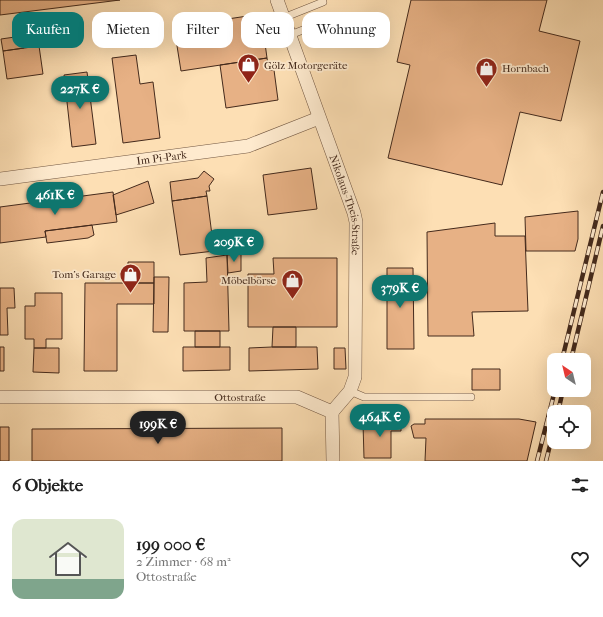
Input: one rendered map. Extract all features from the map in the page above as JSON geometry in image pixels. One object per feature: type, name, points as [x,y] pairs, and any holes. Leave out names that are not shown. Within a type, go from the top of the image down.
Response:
[{"type":"street","name":"Nikolaus-Theis-Straße","points":[[277,0],[281,12]]},
{"type":"street","name":"Nikolaus-Theis-Straße","points":[[294,46],[356,222],[355,377],[350,391],[332,412]]},
{"type":"street","name":"Im Pi-Park","points":[[0,179],[248,146],[319,118]]},
{"type":"street","name":"Ottostraße","points":[[0,397],[297,397],[332,412]]},
{"type":"street","points":[[332,412],[333,461]]},
{"type":"lane","points":[[294,14],[323,2]]},
{"type":"lane","points":[[350,391],[364,397],[471,397]]},
{"type":"building","points":[[0,0],[120,0],[24,12],[12,12],[12,14],[0,15]]},
{"type":"building","name":"Hornbach","points":[[411,0],[547,0],[539,31],[580,41],[561,121],[520,112],[502,185],[388,158],[410,65],[397,62]]},
{"type":"building","points":[[241,17],[241,48],[266,48],[267,58],[181,71],[177,48],[233,48],[233,18]]},
{"type":"building","points":[[12,37],[12,48],[24,48],[3,51],[1,39]]},
{"type":"building","points":[[25,48],[39,48],[43,74],[7,79],[3,51]]},
{"type":"building","points":[[136,55],[140,84],[153,82],[160,138],[123,143],[112,58]]},
{"type":"building","name":"Gölz Motorgeräte","points":[[267,58],[269,70],[274,70],[278,100],[226,108],[220,65]]},
{"type":"building","points":[[87,72],[96,144],[72,147],[64,75]]},
{"type":"building","points":[[311,168],[317,209],[268,215],[263,175]]},
{"type":"building","points":[[204,171],[214,179],[209,186],[210,191],[206,191],[207,196],[172,201],[170,182],[198,178]]},
{"type":"building","points":[[148,181],[154,203],[116,215],[113,195]]},
{"type":"building","points":[[113,192],[117,222],[45,231],[46,237],[0,243],[0,207]]},
{"type":"building","points":[[207,196],[214,251],[180,255],[172,201]]},
{"type":"building","points":[[578,211],[578,239],[575,251],[526,251],[525,217]]},
{"type":"building","points":[[495,223],[495,236],[525,236],[528,311],[472,312],[474,336],[428,336],[427,232]]},
{"type":"building","points":[[92,225],[94,235],[88,238],[47,243],[45,231]]},
{"type":"building","points":[[241,254],[241,271],[228,273],[227,255]]},
{"type":"building","points":[[227,255],[229,331],[184,331],[184,283],[207,282],[206,258]]},
{"type":"building","name":"Möbelbörse","points":[[273,258],[337,258],[337,327],[248,327],[248,274],[274,274]]},
{"type":"building","points":[[128,262],[154,262],[154,283],[128,283]]},
{"type":"building","points":[[387,268],[413,268],[414,349],[387,349]]},
{"type":"building","points":[[154,277],[169,277],[168,332],[153,332]]},
{"type":"building","points":[[85,283],[154,283],[154,304],[117,304],[117,371],[84,371]]},
{"type":"building","points":[[0,288],[14,288],[15,308],[7,308],[8,335],[0,335]]},
{"type":"building","points":[[35,293],[62,293],[62,339],[46,339],[46,348],[34,348],[34,339],[25,339],[25,306],[35,306]]},
{"type":"building","points":[[273,327],[296,327],[296,347],[272,347]]},
{"type":"building","points":[[195,331],[220,331],[220,347],[195,347]]},
{"type":"building","points":[[0,347],[4,347],[4,371],[0,371]]},
{"type":"building","points":[[183,347],[230,347],[230,370],[183,371]]},
{"type":"building","points":[[317,347],[318,369],[249,371],[249,348]]},
{"type":"building","points":[[34,348],[59,348],[59,373],[33,372]]},
{"type":"building","points":[[334,348],[345,348],[346,369],[334,369]]},
{"type":"building","points":[[472,369],[500,369],[500,390],[472,390]]},
{"type":"building","points":[[382,419],[401,419],[401,431],[391,431],[391,458],[364,458],[363,423],[382,423]]},
{"type":"building","points":[[425,419],[519,419],[536,422],[527,461],[425,461],[426,438],[414,438],[411,426],[414,424],[425,424]]},
{"type":"building","points":[[0,427],[9,427],[9,461],[0,461]]},
{"type":"building","points":[[282,428],[282,461],[32,461],[32,429]]},
{"type":"railway","points":[[564,353],[603,192]]},
{"type":"railway","points":[[573,353],[603,226]]},
{"type":"railway","points":[[537,461],[553,397]]},
{"type":"railway","points":[[560,405],[561,397]]},
{"type":"railway","points":[[546,461],[549,449]]},
{"type":"place","name":"Gölz Motorgeräte","points":[[249,84]]},
{"type":"place","name":"Hornbach","points":[[486,88]]},
{"type":"place","name":"Tom's Garage","points":[[131,294]]},
{"type":"place","name":"Möbelbörse","points":[[292,300]]}]
